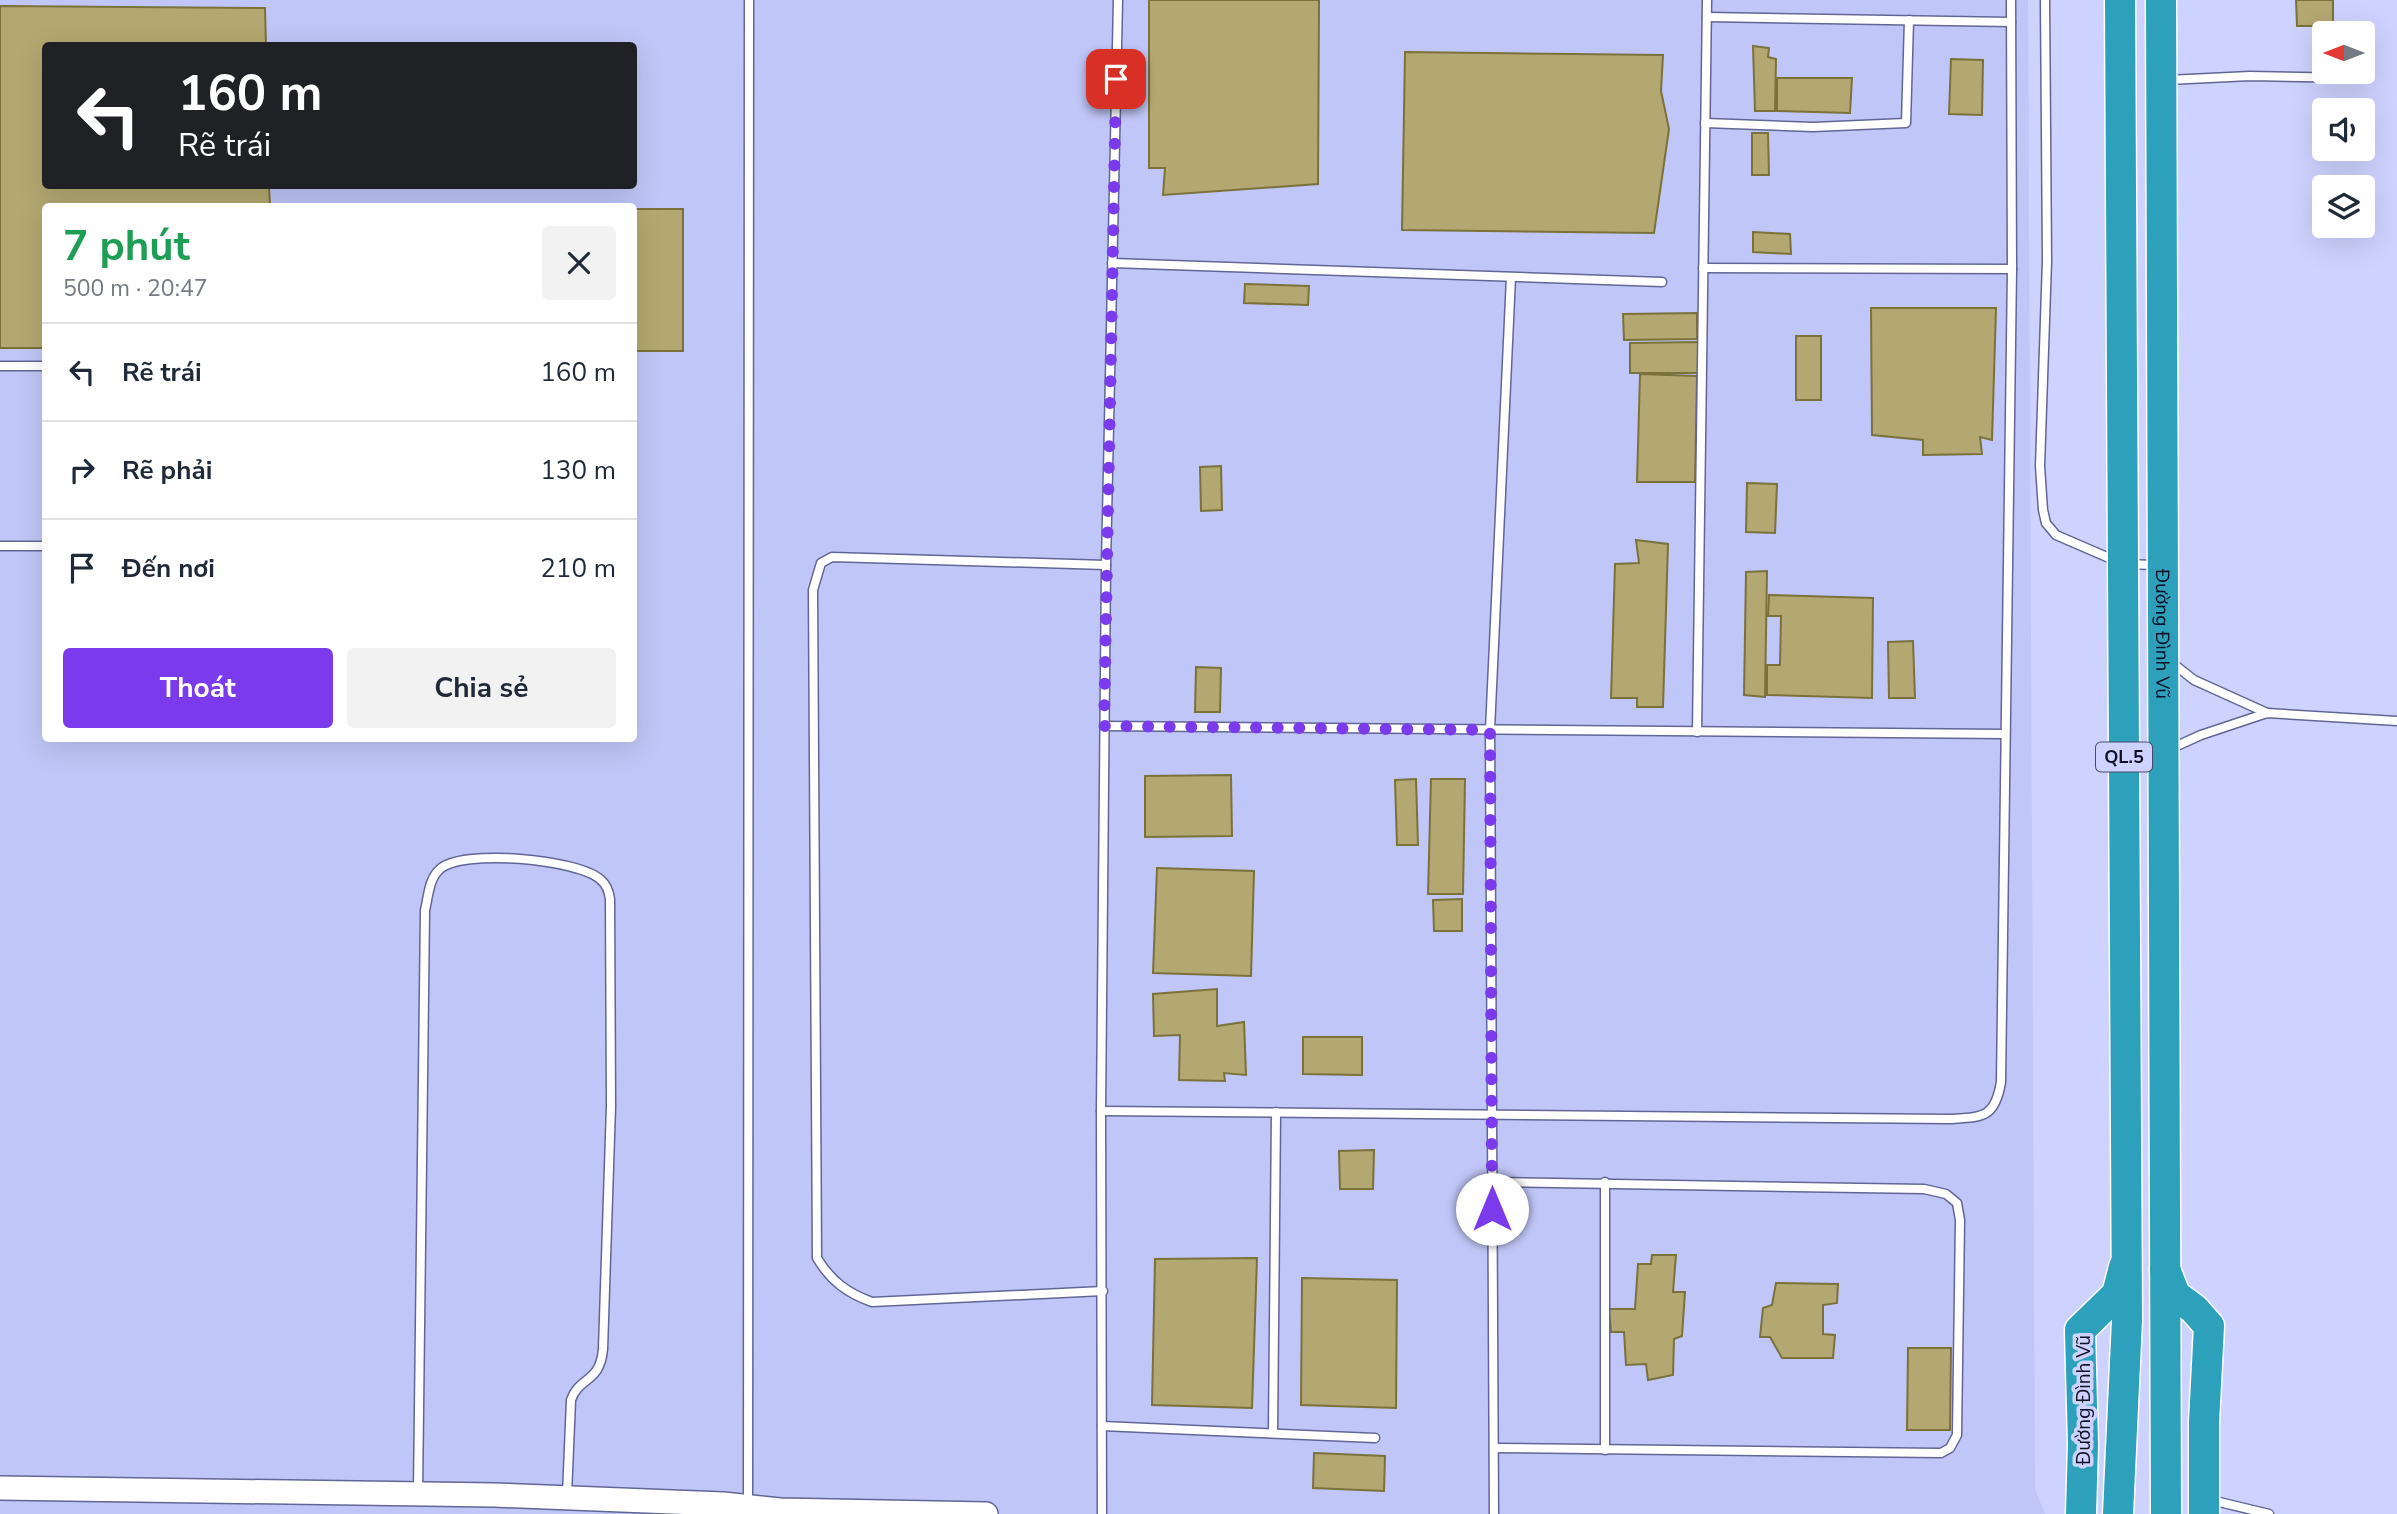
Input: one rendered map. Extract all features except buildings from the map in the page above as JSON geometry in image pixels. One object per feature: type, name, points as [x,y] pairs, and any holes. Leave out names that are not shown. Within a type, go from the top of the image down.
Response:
[{"type":"highway","name":"Đường Đình Vũ","points":[[2118,1514],[2127,1320],[2120,0]]},
{"type":"highway","name":"Đường Đình Vũ","points":[[2161,0],[2161,754],[2166,1514]]},
{"type":"highway","name":"Đường Đình Vũ","points":[[2081,1514],[2083,1444],[2080,1330],[2117,1294],[2126,1260]]},
{"type":"highway","name":"Đường Đình Vũ","points":[[2164,1266],[2175,1295],[2194,1309],[2209,1326],[2204,1422],[2204,1506]]},
{"type":"street","points":[[0,1488],[418,1494],[567,1498],[780,1510],[986,1514]]},
{"type":"lane","points":[[748,1507],[749,0]]},
{"type":"lane","points":[[1102,1514],[1104,726],[1118,0]]},
{"type":"lane","points":[[1697,732],[1707,0]]},
{"type":"lane","points":[[1101,1111],[1950,1119],[1976,1117],[1990,1112],[1998,1102],[2001,1082],[2012,269],[2011,0]]},
{"type":"lane","points":[[2045,0],[2047,261],[2040,466],[2043,510],[2046,523],[2056,535],[2123,564],[2163,565]]},
{"type":"lane","points":[[1707,17],[2011,22]]},
{"type":"lane","points":[[1705,123],[1813,127],[1906,123],[1909,20]]},
{"type":"lane","points":[[2161,81],[2250,76],[2312,77]]},
{"type":"lane","points":[[1112,263],[1661,282]]},
{"type":"lane","points":[[1703,268],[2012,269]]},
{"type":"lane","points":[[1494,1514],[1490,730],[1511,277]]},
{"type":"lane","points":[[0,366],[42,366]]},
{"type":"lane","points":[[0,546],[42,546]]},
{"type":"lane","points":[[1103,1292],[873,1302],[853,1295],[828,1277],[817,1258],[813,590],[821,563],[832,557],[1106,565]]},
{"type":"lane","points":[[2162,655],[2194,680],[2267,713],[2397,721]]},
{"type":"lane","points":[[2161,754],[2201,735],[2267,713]]},
{"type":"lane","points":[[1104,726],[2004,734]]},
{"type":"lane","points":[[418,1494],[421,1077],[428,898],[437,871],[447,864],[464,860],[549,860],[585,871],[601,880],[610,899],[611,1106],[603,1349],[597,1374],[578,1388],[571,1400],[567,1498]]},
{"type":"lane","points":[[1273,1433],[1276,1112]]},
{"type":"lane","points":[[1492,1182],[1924,1189],[1946,1194],[1956,1203],[1960,1220],[1957,1435],[1951,1448],[1928,1455],[1494,1448]]},
{"type":"lane","points":[[1605,1182],[1605,1450]]},
{"type":"lane","points":[[1102,1426],[1375,1438]]},
{"type":"lane","points":[[2204,1506],[2269,1514]]},
{"type":"shaded area","points":[[0,0],[2028,0],[2035,1489],[2045,1514],[0,1514]]},
{"type":"route","points":[[1116,79],[1104,726],[1490,730],[1492,1209]]}]
